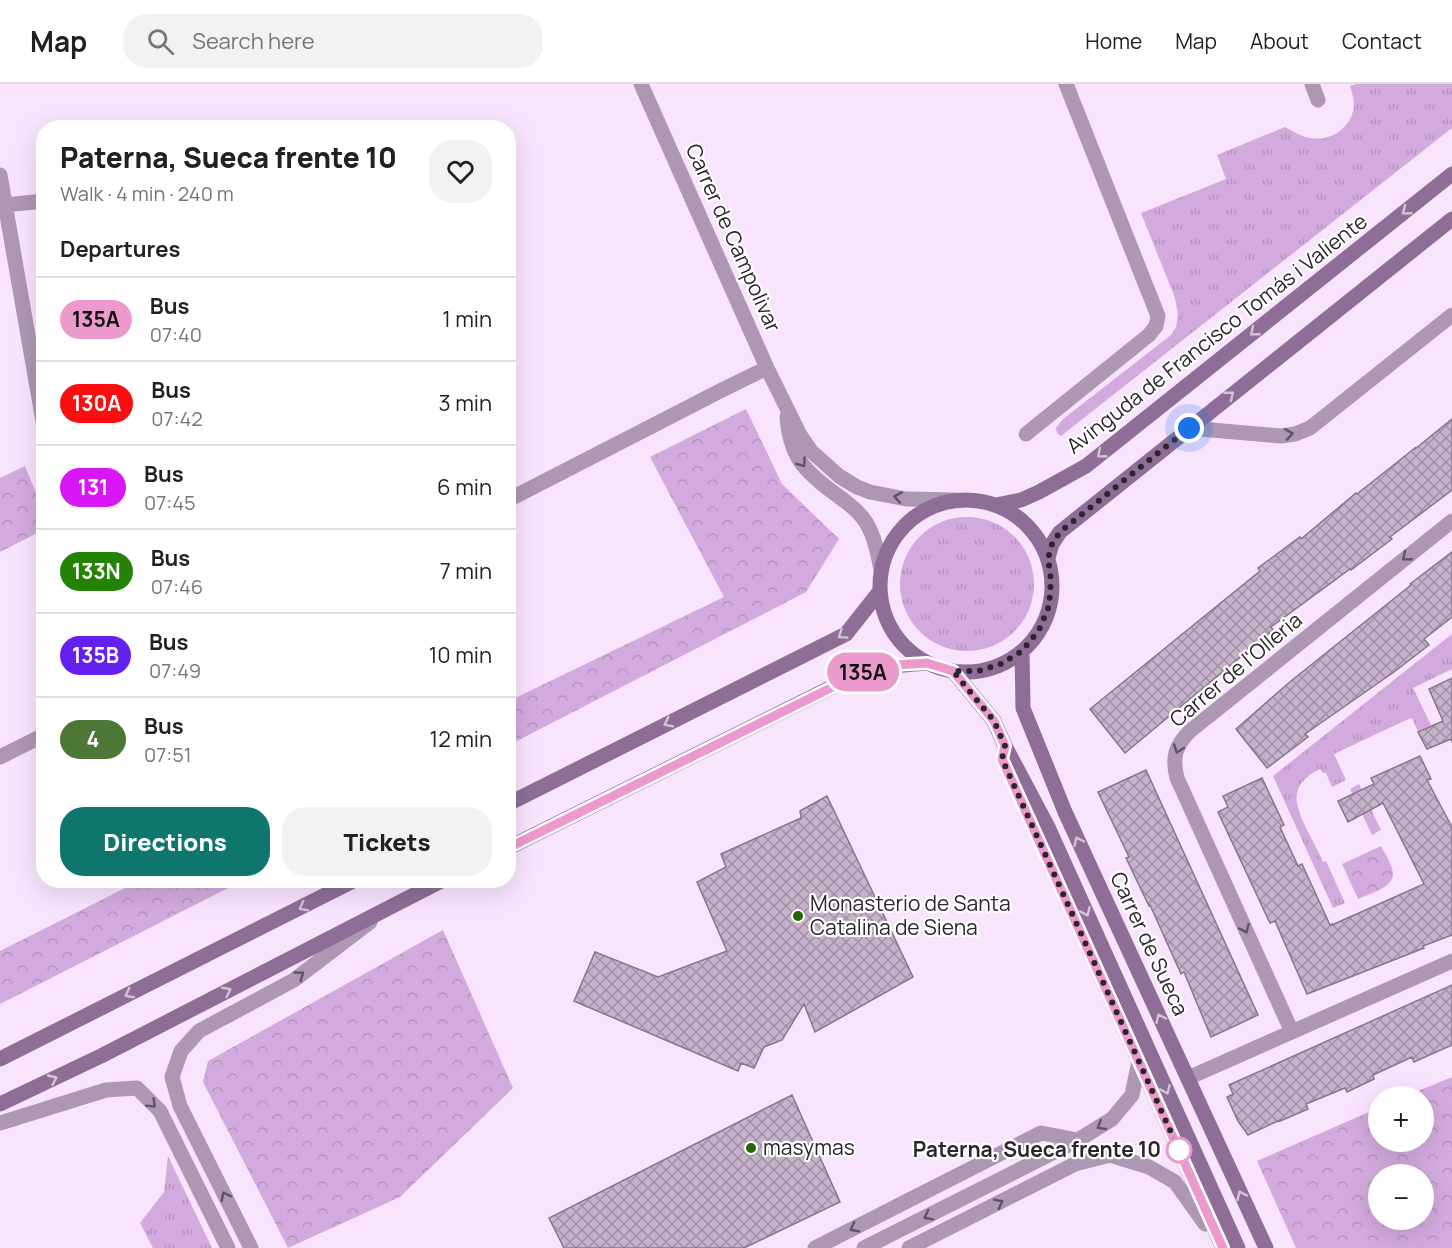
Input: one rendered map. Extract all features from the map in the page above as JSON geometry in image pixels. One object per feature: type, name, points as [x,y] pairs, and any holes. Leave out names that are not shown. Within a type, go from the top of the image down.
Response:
[{"type":"main road","name":"Avinguda de Francisco Tomás i Valiente","points":[[996,505],[1021,500],[1086,466],[1452,174]]},
{"type":"main road","points":[[1048,558],[1052,544],[1060,532],[1452,219]]},
{"type":"main road","points":[[956,500],[976,500],[996,505],[1017,516],[1034,533],[1048,558],[1051,580],[1049,606],[1039,630],[1022,651],[1001,664],[978,671],[953,671],[927,663],[903,645],[887,620],[880,591],[881,569],[891,543],[908,522],[930,507],[956,500]]},
{"type":"main road","points":[[516,800],[846,634],[880,591]]},
{"type":"main road","name":"Carrer de Sueca","points":[[1022,651],[1023,708],[1065,812],[1266,1248]]},
{"type":"main road","points":[[516,844],[863,672],[893,665],[927,663]]},
{"type":"main road","name":"Carrer de Sueca","points":[[953,671],[994,721],[1048,827],[1238,1248]]},
{"type":"main road","points":[[0,1059],[340,888]]},
{"type":"main road","points":[[0,1104],[101,1056],[427,888]]},
{"type":"street","name":"Carrer de Campolivar","points":[[641,84],[767,368],[800,435],[811,451],[839,476],[870,492],[906,499],[956,500]]},
{"type":"street","points":[[1026,434],[1149,335],[1156,326],[1158,316],[1066,84]]},
{"type":"street","points":[[1312,84],[1318,100]]},
{"type":"street","points":[[0,175],[36,381]]},
{"type":"street","points":[[5,205],[36,202]]},
{"type":"street","points":[[1189,428],[1281,436],[1310,428],[1452,315]]},
{"type":"street","points":[[516,496],[767,368]]},
{"type":"street","name":"Carrer de Campolivar","points":[[787,408],[791,443],[800,462],[814,477],[863,518],[874,541],[881,569]]},
{"type":"street","name":"Carrer de l'Olleria","points":[[1292,1032],[1177,778],[1174,767],[1175,754],[1181,740],[1190,731],[1452,521]]},
{"type":"street","points":[[0,757],[36,739]]},
{"type":"street","name":"Carrer de Sueca","points":[[1005,746],[1002,759],[1223,1248]]},
{"type":"street","points":[[251,1248],[180,1106],[172,1077],[181,1051],[199,1030],[294,980],[392,906]]},
{"type":"street","points":[[1188,1078],[1452,961]]},
{"type":"street","points":[[864,1248],[1078,1140],[1112,1119],[1132,1095],[1139,1061]]},
{"type":"street","points":[[0,1124],[106,1090],[136,1088],[160,1112],[228,1248]]},
{"type":"street","points":[[815,1248],[1041,1133],[1078,1140]]},
{"type":"street","name":"Carrer de Sueca","points":[[909,1248],[1075,1164],[1110,1155],[1149,1167],[1175,1182],[1223,1248]]},
{"type":"green space","points":[[1356,84],[1452,84],[1452,128],[1061,436],[1057,433],[1056,428],[1063,419],[1171,335],[1176,327],[1178,315],[1175,298],[1141,213],[1226,179],[1217,155],[1285,127],[1311,138],[1319,139],[1334,135],[1350,120],[1354,105],[1350,86]]},
{"type":"green space","points":[[746,409],[782,484],[839,539],[806,592],[516,741],[516,698],[724,597],[650,457]]},
{"type":"green space","points":[[25,466],[36,493],[36,534],[0,552],[0,478]]},
{"type":"green space","points":[[967,517],[993,522],[1014,537],[1029,558],[1034,584],[1029,610],[1014,631],[993,646],[967,651],[941,646],[920,631],[905,610],[900,584],[905,558],[920,537],[941,522]]},
{"type":"green space","points":[[1452,634],[1452,669],[1413,688],[1431,725],[1418,732],[1412,718],[1404,721],[1334,754],[1346,780],[1332,787],[1326,773],[1320,769],[1303,781],[1299,787],[1298,810],[1323,862],[1326,861],[1345,903],[1333,908],[1273,776]]},
{"type":"green space","points":[[1359,784],[1381,830],[1372,835],[1350,789]]},
{"type":"green space","points":[[1381,846],[1392,867],[1392,879],[1380,890],[1358,899],[1342,864]]},
{"type":"green space","points":[[125,888],[228,888],[0,1004],[0,951]]},
{"type":"green space","points":[[443,930],[513,1088],[400,1197],[288,1248],[203,1082],[208,1061]]},
{"type":"green space","points":[[1452,1077],[1452,1248],[1296,1248],[1257,1161],[1368,1112],[1368,1152],[1434,1152],[1434,1086],[1430,1086]]},
{"type":"green space","points":[[168,1156],[212,1248],[153,1248],[140,1223],[164,1192]]},
{"type":"building","points":[[1452,419],[1452,490],[1390,537],[1392,539],[1271,627],[1273,630],[1125,753],[1090,709],[1260,571],[1258,568],[1300,537],[1301,539]]},
{"type":"building","points":[[1452,552],[1452,617],[1424,639],[1429,645],[1305,734],[1308,737],[1267,768],[1236,729],[1291,681]]},
{"type":"building","points":[[1452,678],[1452,742],[1451,739],[1427,749],[1418,732],[1443,721],[1429,689]]},
{"type":"building","points":[[1420,756],[1431,779],[1427,780],[1452,827],[1452,935],[1307,994],[1275,921],[1270,923],[1218,812],[1228,807],[1223,796],[1262,778],[1284,825],[1280,827],[1298,866],[1302,864],[1332,925],[1424,884],[1383,803],[1348,822],[1338,801],[1374,784],[1371,778]]},
{"type":"building","points":[[1146,770],[1258,1015],[1211,1037],[1184,972],[1181,974],[1126,858],[1129,857],[1098,792]]},
{"type":"building","name":"Monasterio de Santa Catalina de Siena","points":[[827,796],[913,977],[815,1032],[804,1004],[782,1040],[764,1047],[754,1068],[741,1063],[738,1071],[574,1001],[595,952],[658,977],[727,951],[697,882],[726,867],[721,854],[801,818],[800,811]]},
{"type":"building","points":[[1452,985],[1452,1045],[1414,1062],[1412,1057],[1373,1075],[1374,1079],[1347,1092],[1345,1088],[1306,1104],[1308,1109],[1248,1135],[1238,1121],[1227,1097],[1233,1094],[1229,1085]]},
{"type":"building","name":"masymas","points":[[792,1095],[840,1202],[744,1248],[564,1248],[549,1218]]},
{"type":"bus line","name":"135A","points":[[516,844],[863,672],[893,665],[927,663],[953,671],[994,721],[1005,746],[1002,759],[1223,1248]]},
{"type":"place","name":"Monasterio de Santa Catalina de Siena","points":[[798,916]]},
{"type":"place","name":"masymas","points":[[751,1148]]},
{"type":"place","name":"Paterna, Sueca frente 10","points":[[1179,1150]]},
{"type":"route","points":[[1179,1150],[1002,759],[1005,746],[994,721],[953,671],[978,671],[1001,664],[1022,651],[1039,630],[1049,606],[1051,580],[1048,558],[1052,544],[1060,532],[1189,428]]}]
